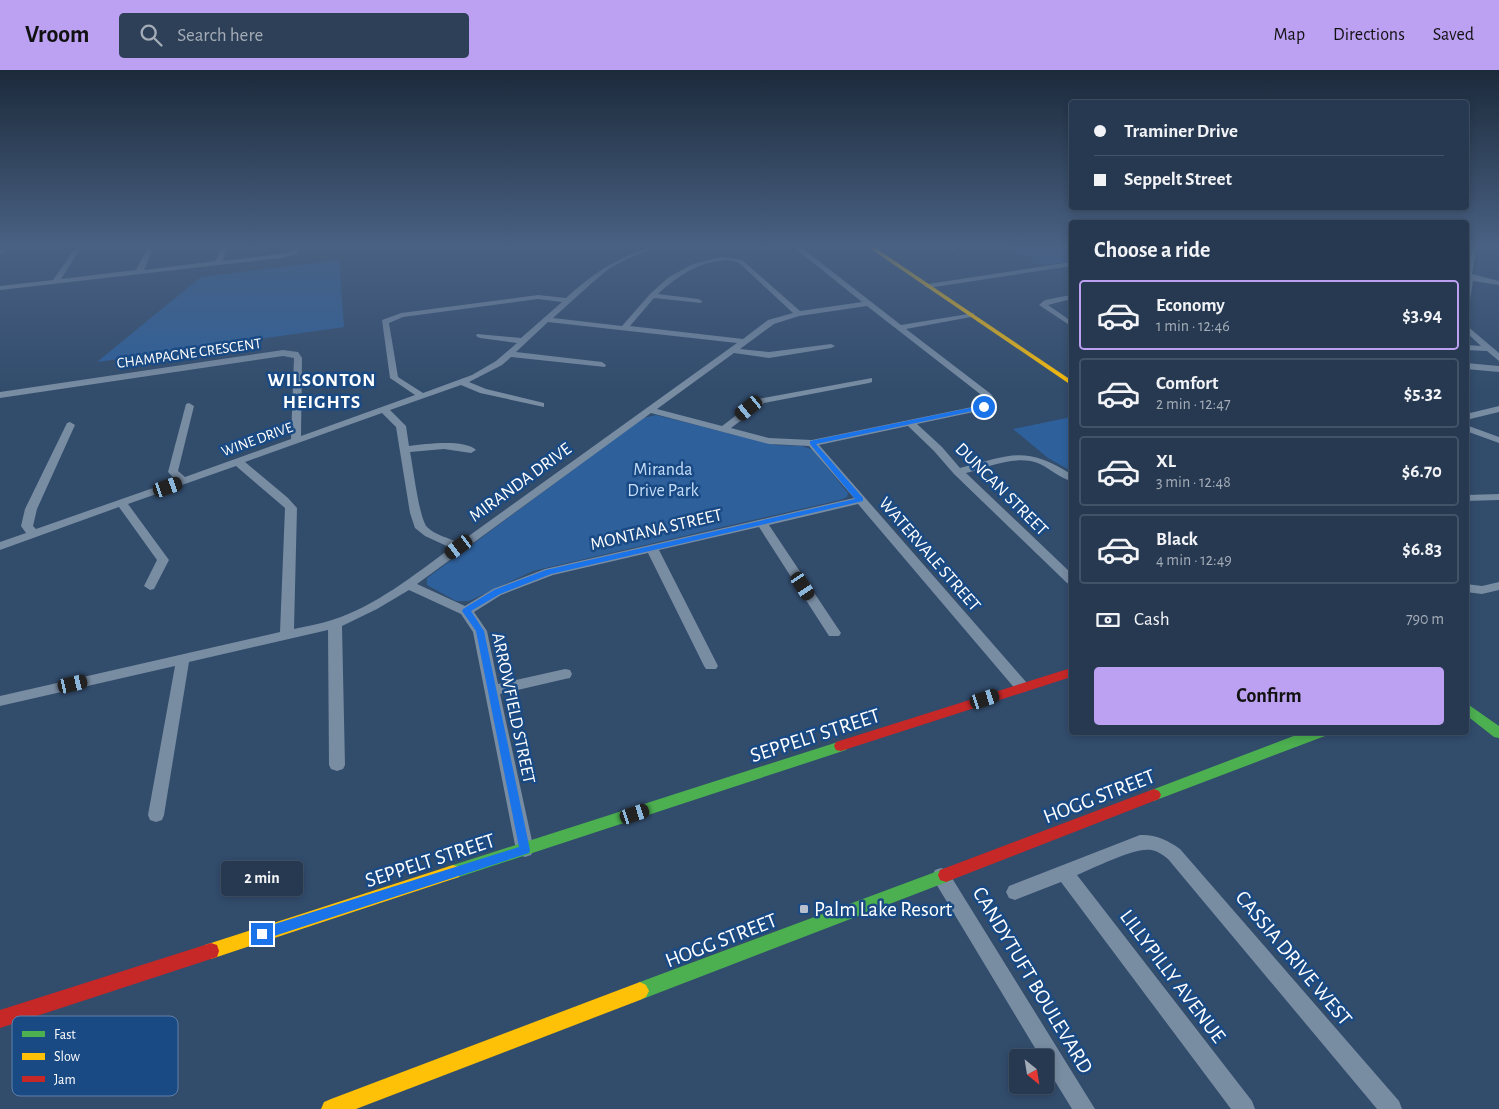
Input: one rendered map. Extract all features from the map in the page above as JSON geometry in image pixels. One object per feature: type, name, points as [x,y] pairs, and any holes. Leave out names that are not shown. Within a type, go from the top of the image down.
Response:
[{"type":"street","name":"WINE DRIVE","points":[[0,546],[462,382],[489,369],[510,354],[576,293]]},
{"type":"street","points":[[625,327],[654,293]]},
{"type":"street","points":[[776,293],[798,314]]},
{"type":"street","points":[[649,410],[769,441],[812,443],[984,407],[991,402],[988,396],[858,293]]},
{"type":"street","points":[[939,293],[1069,382]]},
{"type":"street","points":[[652,296],[698,301]]},
{"type":"street","points":[[1069,297],[1043,305],[1069,323]]},
{"type":"street","points":[[422,396],[394,378],[385,322],[389,319],[401,315],[533,298],[568,300]]},
{"type":"street","name":"MIRANDA DRIVE","points":[[0,701],[335,624],[389,598],[408,585],[771,322],[798,314],[870,303]]},
{"type":"street","points":[[902,327],[972,316]]},
{"type":"street","points":[[548,320],[743,341]]},
{"type":"street","points":[[1469,330],[1499,358]]},
{"type":"street","points":[[480,336],[524,341]]},
{"type":"street","points":[[731,350],[770,355],[831,346]]},
{"type":"street","points":[[1469,347],[1490,349]]},
{"type":"street","name":"CHAMPAGNE CRESCENT","points":[[0,395],[283,353],[295,354],[298,358],[296,441]]},
{"type":"street","points":[[510,354],[602,365]]},
{"type":"street","points":[[1469,366],[1499,370]]},
{"type":"street","points":[[724,429],[761,401],[869,380]]},
{"type":"street","points":[[462,382],[483,391],[540,405]]},
{"type":"street","points":[[183,481],[173,472],[189,406]]},
{"type":"street","points":[[1469,416],[1499,408]]},
{"type":"street","points":[[384,410],[401,426],[416,513],[421,528],[429,534],[459,547]]},
{"type":"street","name":"DUNCAN STREET","points":[[909,422],[938,449],[958,472],[1069,578]]},
{"type":"street","points":[[34,534],[27,526],[31,509],[70,425]]},
{"type":"street","points":[[1469,429],[1499,440]]},
{"type":"street","name":"WATERVALE STREET","points":[[812,443],[1022,687]]},
{"type":"street","points":[[405,449],[444,446],[470,450]]},
{"type":"street","points":[[958,472],[1020,458],[1032,458],[1044,462],[1069,477]]},
{"type":"street","points":[[238,462],[291,508],[287,634]]},
{"type":"street","points":[[1469,498],[1499,496]]},
{"type":"street","name":"MONTANA STREET","points":[[466,611],[497,592],[549,572],[860,500]]},
{"type":"street","points":[[122,503],[163,560],[150,586]]},
{"type":"street","points":[[762,523],[834,633]]},
{"type":"street","points":[[652,548],[711,666]]},
{"type":"street","points":[[408,585],[466,611]]},
{"type":"street","points":[[1469,588],[1482,590],[1499,586]]},
{"type":"street","name":"ARROWFIELD STREET","points":[[466,611],[480,631],[525,850]]},
{"type":"street","points":[[335,624],[337,766]]},
{"type":"street","points":[[156,815],[183,659]]},
{"type":"street","name":"SEPPELT STREET","points":[[0,1019],[1069,673]]},
{"type":"street","points":[[491,691],[565,674]]},
{"type":"street","points":[[1469,710],[1499,733]]},
{"type":"street","points":[[1469,723],[1499,740]]},
{"type":"street","name":"HOGG STREET","points":[[331,1109],[1312,735]]},
{"type":"street","name":"CASSIA DRIVE WEST","points":[[1064,872],[1141,842],[1156,843],[1166,847],[1174,854],[1391,1109]]},
{"type":"street","points":[[1016,892],[1064,872]]},
{"type":"street","name":"LILLYPILLY AVENUE","points":[[1064,872],[1244,1109]]},
{"type":"street","name":"CANDYTUFT BOULEVARD","points":[[941,876],[1084,1109]]},
{"type":"green space","points":[[181,293],[341,293],[344,327],[97,362]]},
{"type":"green space","name":"Miranda Drive Park","points":[[656,415],[776,445],[802,446],[813,450],[848,493],[847,497],[533,571],[469,601],[456,601],[427,585],[427,578],[643,418]]},
{"type":"green space","points":[[1069,417],[1069,470],[1048,458],[1013,429]]},
{"type":"traffic: fast","points":[[1469,710],[1499,733]]},
{"type":"traffic: fast","points":[[1154,795],[1312,735]]},
{"type":"traffic: fast","points":[[453,872],[841,746]]},
{"type":"traffic: fast","points":[[640,991],[946,875]]},
{"type":"traffic: slow","points":[[939,293],[1069,382]]},
{"type":"traffic: slow","points":[[211,951],[453,872]]},
{"type":"traffic: slow","points":[[331,1109],[640,991]]},
{"type":"traffic: jam","points":[[841,746],[1069,673]]},
{"type":"traffic: jam","points":[[946,875],[1154,795]]},
{"type":"traffic: jam","points":[[0,1019],[211,951]]},
{"type":"place","name":"Palm Lake Resort","points":[[804,909]]},
{"type":"district","name":"WILSONTON HEIGHTS","points":[[322,390]]},
{"type":"route","points":[[262,934],[525,850],[480,631],[466,611],[497,592],[549,572],[860,500],[812,443],[984,407]]}]
